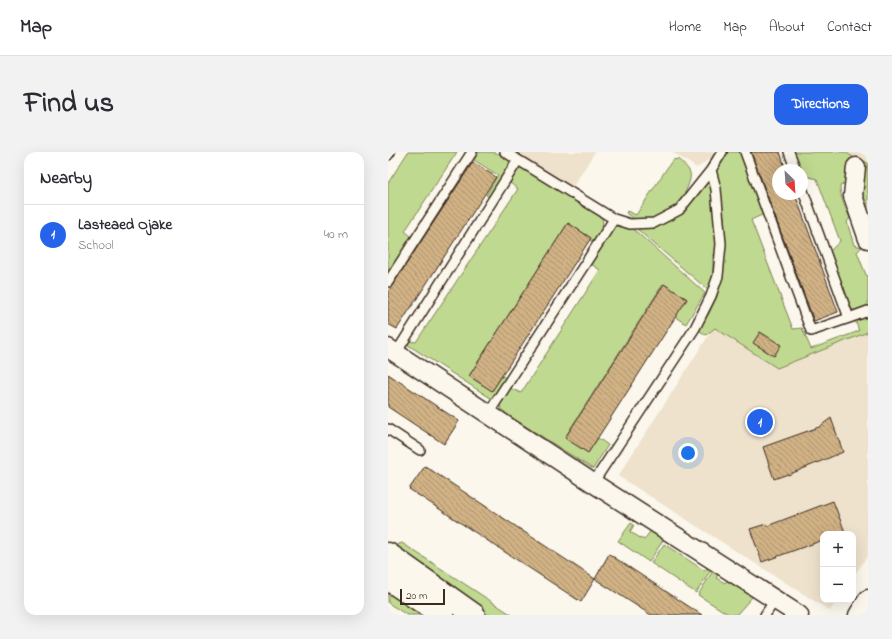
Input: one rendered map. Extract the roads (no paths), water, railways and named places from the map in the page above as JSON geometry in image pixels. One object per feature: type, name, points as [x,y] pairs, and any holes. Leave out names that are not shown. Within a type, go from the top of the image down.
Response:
[{"type":"main road","points":[[388,554],[474,615]]},
{"type":"main road","points":[[388,579],[442,615]]},
{"type":"street","points":[[856,167],[853,196],[868,240]]},
{"type":"street","points":[[392,350],[593,483],[799,615]]},
{"type":"street","points":[[858,615],[868,599]]},
{"type":"lane","points":[[388,282],[472,152]]},
{"type":"lane","points":[[505,152],[614,219],[630,224],[654,223],[679,210],[711,170],[722,152]]},
{"type":"lane","points":[[745,152],[811,331],[868,311]]},
{"type":"lane","points":[[789,152],[794,164]]},
{"type":"lane","points":[[392,350],[518,160]]},
{"type":"lane","points":[[593,483],[695,328],[711,296],[718,276],[721,244],[716,189],[711,170]]},
{"type":"lane","points":[[806,200],[849,318]]},
{"type":"lane","points":[[488,414],[614,219]]},
{"type":"lane","points":[[388,428],[420,450]]},
{"type":"lane","points":[[765,615],[775,600]]},
{"type":"place","name":"Lasteaed Ojake","points":[[760,422]]}]
